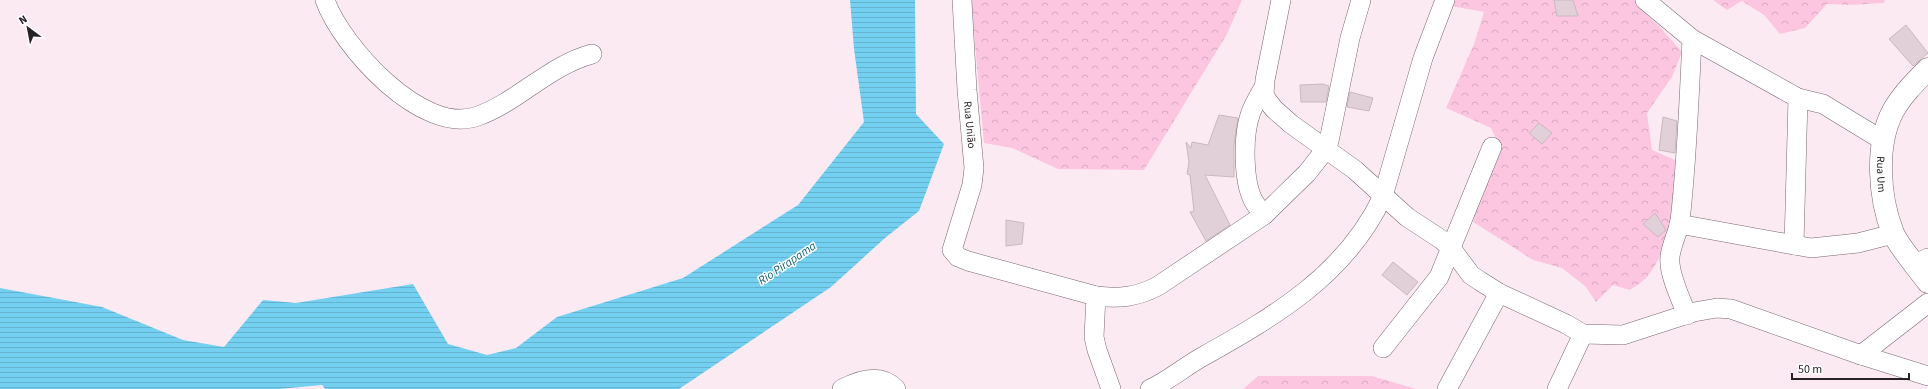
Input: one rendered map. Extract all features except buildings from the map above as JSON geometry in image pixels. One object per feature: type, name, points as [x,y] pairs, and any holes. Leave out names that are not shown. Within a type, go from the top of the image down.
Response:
[{"type":"street","points":[[325,0],[330,14],[348,40],[387,83],[407,100],[426,111],[447,118],[468,120],[478,116],[507,101],[567,62],[592,54]]},
{"type":"street","name":"Rua União","points":[[962,0],[967,90],[974,168],[972,185],[952,245],[953,252],[968,261],[1096,296]]},
{"type":"street","points":[[1264,216],[1254,200],[1248,185],[1246,134],[1250,116],[1264,87],[1267,65],[1282,0]]},
{"type":"street","points":[[1111,389],[1094,337],[1096,296],[1112,298],[1143,294],[1158,286],[1264,216],[1292,188],[1326,150],[1332,128],[1350,38],[1361,0]]},
{"type":"street","points":[[1150,389],[1269,318],[1314,286],[1332,268],[1363,232],[1375,213],[1383,196],[1423,58],[1445,0]]},
{"type":"street","points":[[1645,0],[1692,39],[1798,98],[1823,104],[1882,140]]},
{"type":"street","points":[[1687,315],[1670,266],[1670,257],[1679,224],[1688,131],[1692,39]]},
{"type":"street","name":"Rua Um","points":[[1928,69],[1892,112],[1882,140],[1882,187],[1893,234],[1922,261],[1928,282]]},
{"type":"street","points":[[1264,87],[1267,100],[1274,109],[1326,150],[1355,170],[1406,217],[1433,233],[1451,248],[1472,275],[1499,293],[1566,324],[1583,334],[1623,335],[1687,315],[1717,308],[1731,309],[1861,355],[1928,376]]},
{"type":"street","points":[[1794,245],[1798,98]]},
{"type":"street","points":[[1383,348],[1439,277],[1492,147]]},
{"type":"street","points":[[1679,224],[1811,248],[1858,243],[1893,234]]},
{"type":"street","points":[[1447,389],[1499,293]]},
{"type":"street","points":[[1861,355],[1901,322],[1928,303]]},
{"type":"street","points":[[1557,389],[1583,334]]},
{"type":"street","points":[[842,389],[864,380],[872,379],[885,381],[896,389]]},
{"type":"green space","points":[[971,0],[1242,0],[1227,34],[1144,170],[1058,169],[1012,148],[984,143]]},
{"type":"green space","points":[[1452,0],[1636,0],[1637,6],[1661,28],[1682,52],[1672,77],[1647,113],[1652,150],[1677,161],[1671,222],[1662,251],[1656,264],[1645,279],[1630,290],[1613,285],[1596,302],[1585,286],[1562,268],[1533,260],[1473,222],[1478,198],[1501,149],[1491,128],[1446,108],[1474,44],[1484,12],[1451,6]]},
{"type":"green space","points":[[1713,0],[1885,0],[1884,3],[1851,5],[1827,4],[1805,28],[1780,34],[1764,15],[1742,1],[1727,10]]},
{"type":"green space","points":[[1258,376],[1372,376],[1416,389],[1243,389]]},
{"type":"water","name":"Rio Pirapama","points":[[850,0],[915,0],[916,114],[944,144],[919,211],[885,238],[831,287],[679,389],[325,389],[322,385],[279,389],[0,389],[0,288],[102,307],[183,340],[224,347],[263,300],[296,303],[413,284],[448,344],[487,355],[516,348],[557,317],[683,278],[798,205],[864,122],[854,49]]}]
